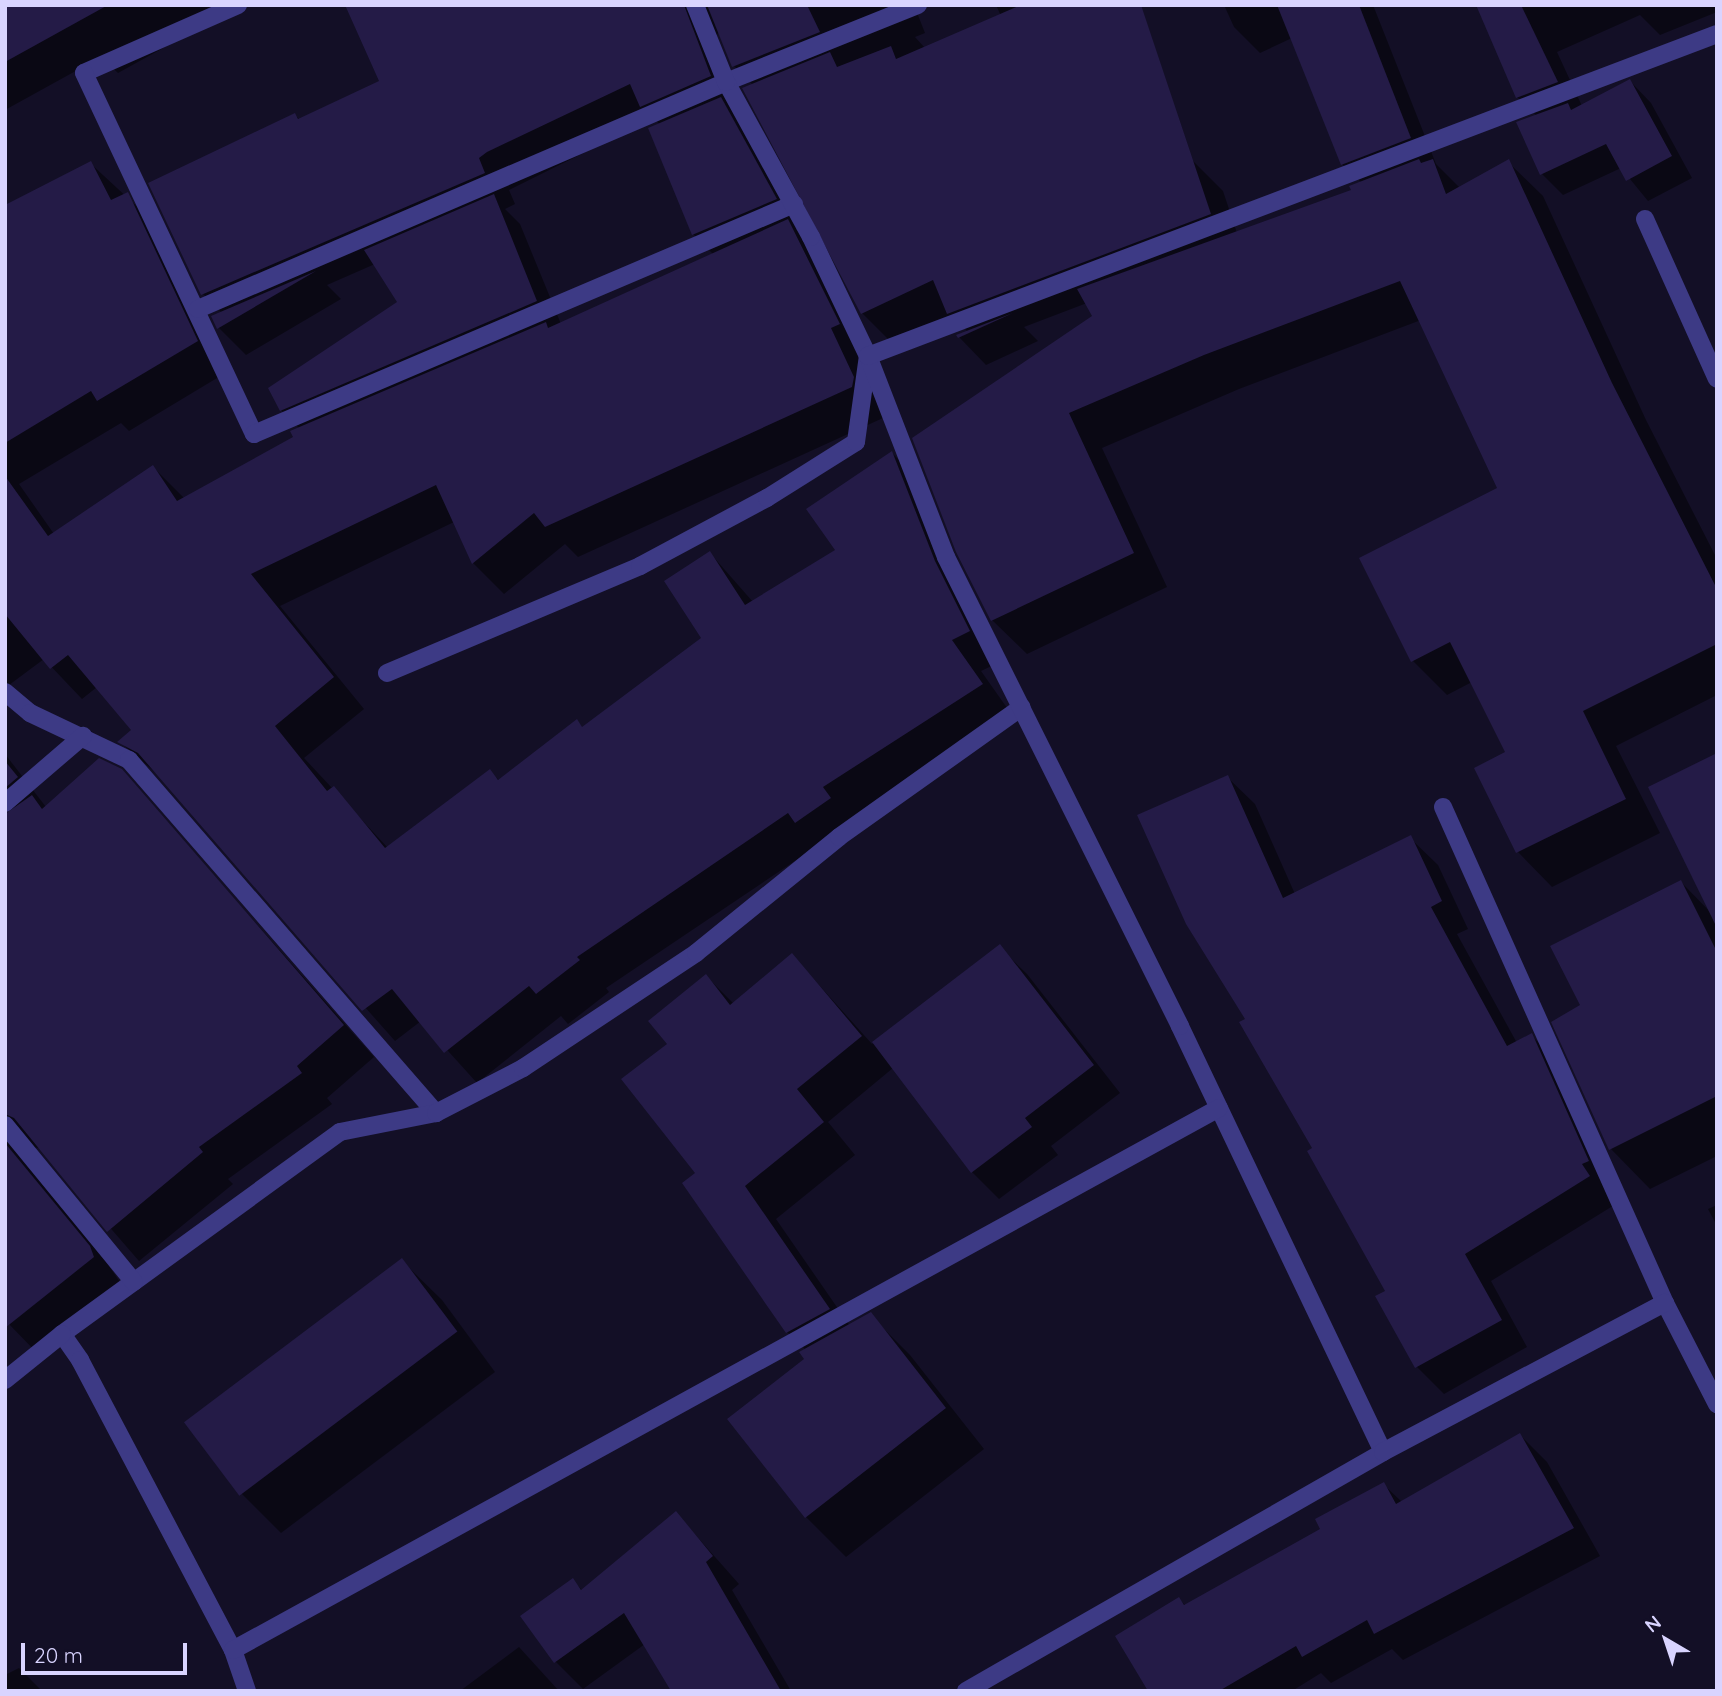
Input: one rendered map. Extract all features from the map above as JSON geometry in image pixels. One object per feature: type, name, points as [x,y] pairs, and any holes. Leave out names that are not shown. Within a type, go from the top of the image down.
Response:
[{"type":"street","points":[[238,5],[84,73],[198,309],[254,434],[794,204]]},
{"type":"street","points":[[695,5],[726,82],[794,204],[867,356],[946,556],[1219,1108],[1383,1452]]},
{"type":"street","points":[[198,309],[726,82],[918,5]]},
{"type":"street","points":[[867,356],[1717,34]]},
{"type":"street","points":[[1645,219],[1717,379]]},
{"type":"street","points":[[387,673],[640,566],[767,498],[856,442],[867,356]]},
{"type":"street","points":[[5,692],[30,713],[83,736],[128,760],[436,1113]]},
{"type":"street","points":[[5,1380],[62,1334],[340,1132],[436,1113],[523,1068],[696,953],[839,837],[1021,707]]},
{"type":"street","points":[[5,803],[83,736]]},
{"type":"street","points":[[1443,807],[1665,1303],[1717,1404]]},
{"type":"street","points":[[233,1650],[1219,1108]]},
{"type":"street","points":[[5,1125],[134,1282]]},
{"type":"street","points":[[966,1691],[1383,1452],[1665,1303]]},
{"type":"street","points":[[62,1334],[80,1360],[233,1650],[247,1691]]},
{"type":"building","points":[[5,5],[108,5],[5,62]]},
{"type":"building","points":[[345,5],[684,5],[711,76],[640,107],[630,84],[487,152],[479,158],[485,173],[201,295],[148,183],[295,113],[298,119],[379,81]]},
{"type":"building","points":[[707,5],[807,5],[820,32],[732,67]]},
{"type":"building","points":[[1021,5],[1141,5],[1211,214],[947,314],[933,280],[861,314],[742,88],[830,52],[837,67],[891,46],[896,59]]},
{"type":"building","points":[[1277,5],[1359,5],[1411,138],[1341,165]]},
{"type":"building","points":[[1476,5],[1521,5],[1558,82],[1516,98]]},
{"type":"building","points":[[1630,79],[1672,156],[1626,181],[1606,144],[1540,175],[1516,122],[1568,103],[1571,110]]},
{"type":"building","points":[[721,97],[777,199],[692,235],[648,128]]},
{"type":"building","points":[[1419,159],[1421,163],[1433,159],[1446,194],[1509,159],[1612,383],[1717,589],[1717,644],[1583,711],[1626,799],[1516,853],[1474,768],[1505,752],[1450,642],[1411,662],[1359,558],[1497,488],[1400,281],[1204,355],[1069,413],[1134,553],[991,621],[956,552],[912,438],[1092,316],[1077,289],[1351,190],[1349,186]]},
{"type":"building","points":[[91,161],[111,200],[128,192],[198,341],[97,401],[91,391],[5,443],[5,205]]},
{"type":"building","points":[[494,194],[537,301],[280,411],[268,388],[397,302],[364,250]]},
{"type":"building","points":[[788,219],[840,324],[831,328],[854,377],[852,387],[545,527],[534,513],[472,564],[436,485],[251,574],[334,677],[275,726],[327,791],[334,786],[385,848],[490,769],[498,780],[577,719],[582,727],[701,638],[664,581],[710,551],[745,605],[835,550],[806,509],[892,451],[935,561],[970,631],[952,640],[983,684],[823,787],[831,798],[795,823],[788,813],[577,957],[580,960],[536,994],[529,986],[444,1053],[392,989],[362,1011],[138,753],[117,742],[131,730],[68,655],[50,669],[5,614],[5,476],[48,536],[153,465],[177,501],[293,437],[290,431],[546,322],[548,328]]},
{"type":"building","points":[[316,271],[217,329],[211,316]]},
{"type":"building","points":[[1013,313],[958,338],[956,335]]},
{"type":"building","points":[[1717,753],[1717,928],[1648,787]]},
{"type":"building","points":[[99,758],[122,769],[344,1025],[297,1066],[302,1073],[199,1147],[203,1152],[107,1232],[14,1118],[5,1114],[5,814],[32,795],[42,809]]},
{"type":"building","points":[[5,761],[18,777],[5,788]]},
{"type":"building","points":[[1228,775],[1283,898],[1411,835],[1442,901],[1431,907],[1507,1046],[1532,1033],[1589,1161],[1582,1164],[1590,1176],[1465,1254],[1502,1320],[1415,1368],[1375,1296],[1385,1291],[1307,1151],[1312,1148],[1239,1022],[1245,1019],[1186,924],[1137,815]]},
{"type":"building","points":[[1681,880],[1717,952],[1717,1096],[1609,1150],[1551,1022],[1580,1005],[1550,946]]},
{"type":"building","points":[[1000,944],[1094,1065],[1025,1118],[1032,1127],[971,1173],[872,1042]]},
{"type":"building","points":[[792,953],[862,1036],[797,1089],[824,1122],[745,1186],[830,1309],[786,1333],[682,1183],[695,1173],[621,1079],[667,1044],[648,1021],[706,974],[730,1005]]},
{"type":"building","points":[[5,1143],[90,1246],[94,1257],[5,1328]]},
{"type":"building","points":[[402,1258],[457,1331],[239,1496],[184,1422]]},
{"type":"building","points":[[871,1312],[946,1408],[805,1518],[727,1419],[804,1359],[799,1352]]},
{"type":"building","points":[[1520,1433],[1574,1528],[1374,1634],[1367,1620],[1302,1657],[1296,1646],[1219,1691],[1148,1691],[1115,1636],[1179,1597],[1184,1605],[1320,1529],[1315,1519],[1384,1482],[1396,1504]]},
{"type":"building","points":[[676,1511],[713,1556],[706,1562],[781,1691],[671,1691],[624,1613],[554,1663],[520,1616],[573,1578],[581,1590]]}]
